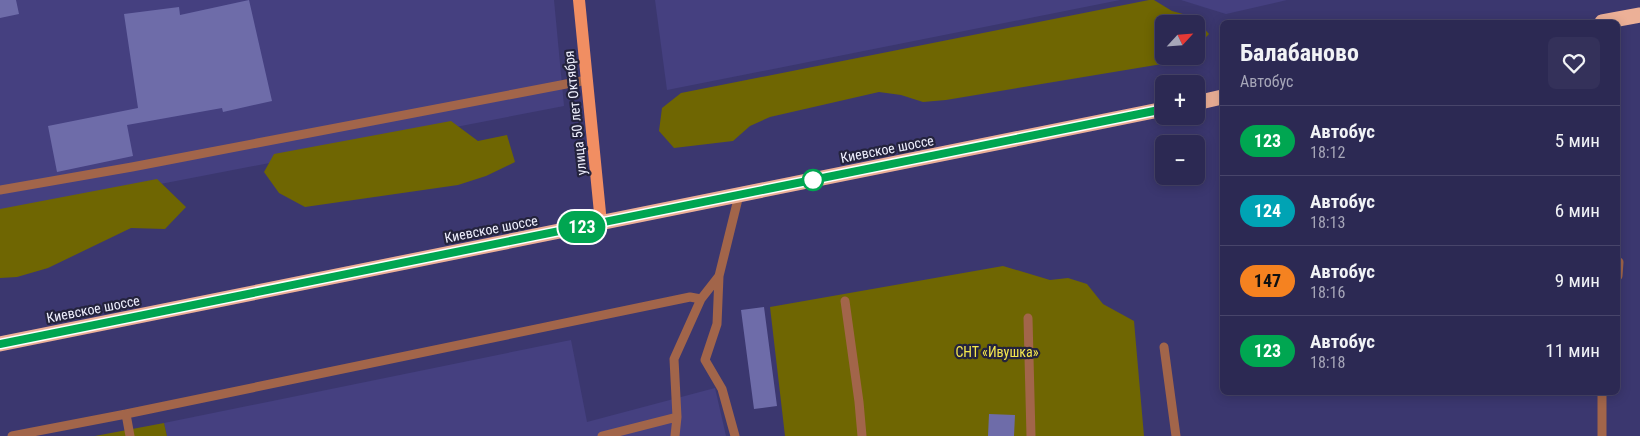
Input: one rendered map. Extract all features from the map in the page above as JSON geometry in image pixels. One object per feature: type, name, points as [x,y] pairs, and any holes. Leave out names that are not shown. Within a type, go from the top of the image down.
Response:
[{"type":"highway","points":[[1613,20],[1640,15]]},
{"type":"highway","points":[[1205,101],[1220,98]]},
{"type":"highway","name":"Киевское шоссе","points":[[0,344],[1155,111]]},
{"type":"main road","name":"улица 50 лет Октября","points":[[579,0],[601,223]]},
{"type":"lane","points":[[0,190],[132,167],[587,80]]},
{"type":"lane","points":[[736,436],[722,389],[705,360],[717,324],[719,276],[739,195]]},
{"type":"lane","points":[[674,436],[677,416],[674,359],[701,299],[719,276]]},
{"type":"lane","points":[[12,436],[690,297],[701,299]]},
{"type":"lane","points":[[845,301],[860,402],[862,436]]},
{"type":"lane","points":[[1028,318],[1031,436]]},
{"type":"lane","points":[[1164,346],[1176,436]]},
{"type":"lane","points":[[1602,395],[1602,436]]},
{"type":"lane","points":[[126,414],[130,436]]},
{"type":"lane","points":[[602,436],[677,416]]},
{"type":"shaded area","points":[[0,0],[554,0],[564,106],[0,215]]},
{"type":"shaded area","points":[[655,0],[1120,0],[667,90]]},
{"type":"shaded area","points":[[1181,0],[1287,0],[1226,14]]},
{"type":"shaded area","points":[[571,340],[587,422],[715,388],[726,436],[167,436],[164,423]]},
{"type":"green space","points":[[1149,0],[1154,0],[1172,11],[1187,15],[1155,15],[1156,65],[946,100],[923,102],[901,95],[879,92],[770,117],[750,126],[733,141],[674,148],[659,131],[662,108],[681,93]]},
{"type":"green space","points":[[1205,29],[1209,34],[1205,38]]},
{"type":"green space","points":[[451,121],[478,141],[507,135],[515,162],[486,176],[458,185],[305,207],[279,193],[264,172],[274,154]]},
{"type":"green space","points":[[157,179],[186,207],[165,229],[131,228],[48,268],[17,277],[0,278],[0,209]]},
{"type":"green space","name":"СНТ «Ивушка»","points":[[1003,266],[1050,280],[1068,278],[1087,284],[1103,304],[1134,321],[1144,436],[785,436],[770,307]]},
{"type":"green space","points":[[164,423],[167,436],[95,436]]},
{"type":"building","points":[[0,0],[16,0],[19,14],[0,18]]},
{"type":"building","points":[[249,0],[272,101],[223,112],[222,108],[127,125],[133,156],[57,172],[48,126],[138,108],[124,14],[179,7],[180,15]]},
{"type":"building","points":[[764,307],[777,406],[754,409],[741,310]]},
{"type":"building","points":[[989,414],[1015,415],[1014,436],[988,436]]},
{"type":"bus line","name":"123","points":[[0,344],[1155,111]]}]
